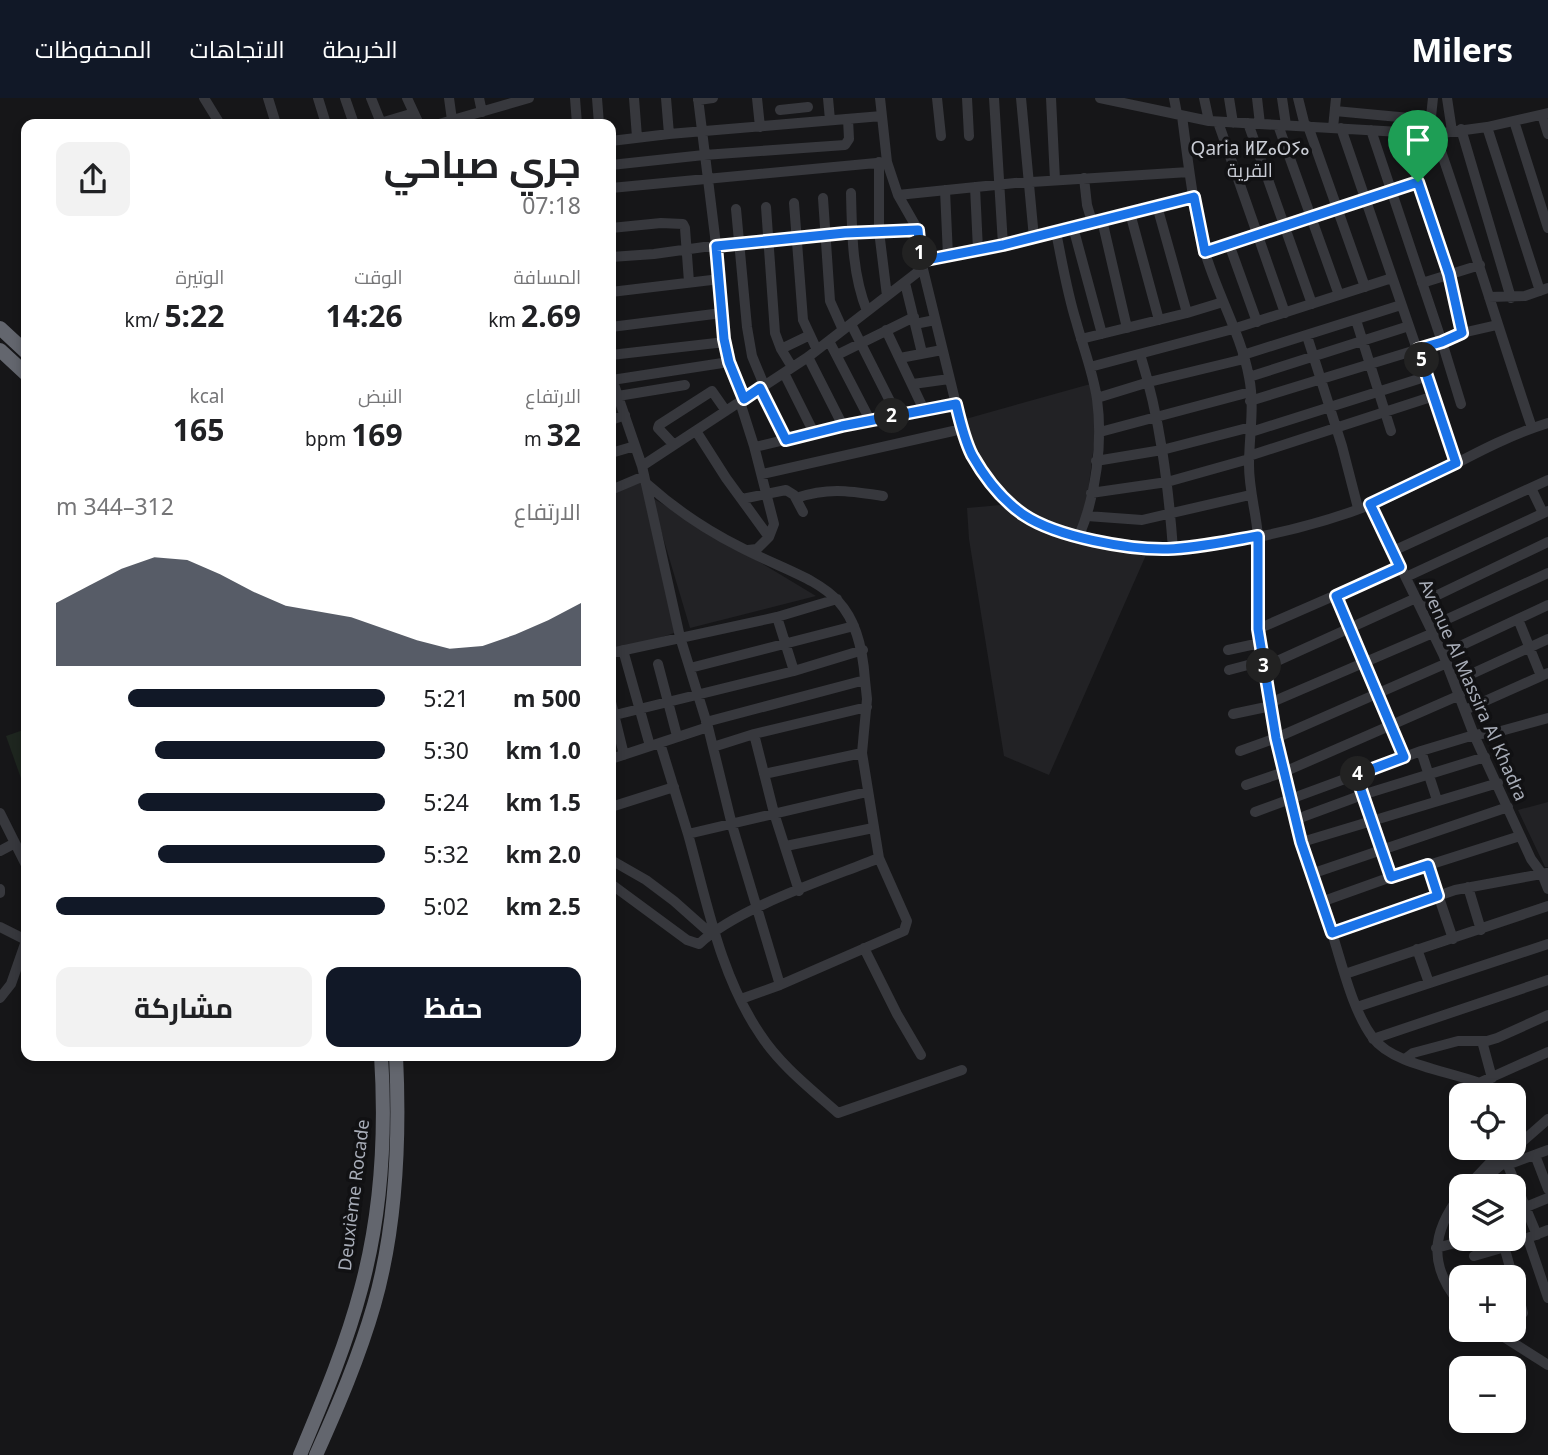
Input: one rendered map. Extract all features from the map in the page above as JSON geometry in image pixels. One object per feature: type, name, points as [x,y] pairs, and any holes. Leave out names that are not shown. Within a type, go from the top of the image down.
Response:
[{"type":"highway","points":[[0,328],[21,347]]},
{"type":"highway","points":[[0,349],[21,369]]},
{"type":"highway","name":"Deuxième Rocade","points":[[300,1455],[336,1367],[362,1286],[379,1175],[383,1103],[381,1061]]},
{"type":"highway","name":"Deuxième Rocade","points":[[316,1455],[358,1356],[375,1303],[386,1252],[395,1179],[398,1113],[396,1061]]},
{"type":"street","points":[[204,98],[217,119]]},
{"type":"street","points":[[268,98],[274,119]]},
{"type":"street","points":[[318,98],[324,119]]},
{"type":"street","points":[[345,98],[352,119]]},
{"type":"street","points":[[371,98],[380,119]]},
{"type":"street","points":[[407,98],[417,119]]},
{"type":"street","points":[[449,98],[452,119]]},
{"type":"street","points":[[479,98],[482,112]]},
{"type":"street","points":[[456,119],[512,100],[529,98]]},
{"type":"street","points":[[575,98],[577,119]]},
{"type":"street","points":[[597,98],[599,119]]},
{"type":"street","points":[[634,98],[638,137]]},
{"type":"street","points":[[666,98],[669,134]]},
{"type":"street","points":[[713,98],[698,99],[725,342],[775,524],[769,537],[757,549],[753,551],[741,548]]},
{"type":"street","points":[[757,98],[760,127]]},
{"type":"street","points":[[778,98],[781,125]]},
{"type":"street","points":[[828,98],[830,120]]},
{"type":"street","points":[[880,98],[883,162],[879,231],[887,296]]},
{"type":"street","points":[[937,98],[941,136]]},
{"type":"street","points":[[967,98],[969,136]]},
{"type":"street","points":[[994,98],[1003,245]]},
{"type":"street","points":[[1021,98],[1034,238]]},
{"type":"street","points":[[1051,98],[1055,180]]},
{"type":"street","points":[[1100,98],[1213,122],[1432,134],[1487,127],[1545,114],[1548,134]]},
{"type":"street","points":[[1174,98],[1205,252],[1249,377],[1250,495],[1258,536],[1258,629],[1276,738],[1301,842],[1357,1006],[1373,1039],[1382,1047],[1417,1065],[1481,1082],[1548,1052]]},
{"type":"street","points":[[1204,98],[1285,313]]},
{"type":"street","points":[[1229,98],[1234,123]]},
{"type":"street","points":[[1257,98],[1260,124]]},
{"type":"street","points":[[1282,98],[1282,125],[1310,218],[1339,295]]},
{"type":"street","points":[[1298,98],[1365,287]]},
{"type":"street","points":[[1336,98],[1337,128],[1428,376],[1456,463]]},
{"type":"street","points":[[1433,98],[1430,120],[1432,134],[1480,265],[1532,428]]},
{"type":"street","points":[[1447,98],[1511,298]]},
{"type":"street","points":[[779,110],[808,103],[810,121]]},
{"type":"street","points":[[1335,111],[1430,120]]},
{"type":"street","points":[[395,119],[414,113]]},
{"type":"street","points":[[616,140],[882,116]]},
{"type":"street","points":[[616,165],[704,155],[845,145],[849,139],[848,119]]},
{"type":"street","points":[[1514,121],[1548,228]]},
{"type":"street","points":[[1248,123],[1312,304]]},
{"type":"street","points":[[1487,127],[1544,290],[1511,298],[1489,297]]},
{"type":"street","points":[[1371,130],[1461,404]]},
{"type":"street","points":[[1401,131],[1449,274],[1462,333]]},
{"type":"street","points":[[616,187],[883,162]]},
{"type":"street","points":[[883,162],[918,230],[922,264],[942,350],[962,429],[971,453],[989,481],[1013,507],[1034,521],[1079,536],[1144,549],[1173,549],[1258,536],[1313,523],[1370,504],[1548,423]]},
{"type":"street","points":[[898,195],[1028,182],[1189,172]]},
{"type":"street","points":[[1084,178],[1087,205],[1097,221],[1127,328]]},
{"type":"street","points":[[1205,252],[1418,182]]},
{"type":"street","points":[[975,187],[978,250]]},
{"type":"street","points":[[945,190],[948,256]]},
{"type":"street","points":[[851,193],[852,233],[860,294],[867,311]]},
{"type":"street","points":[[616,488],[644,475],[674,445],[829,341],[905,283],[922,264],[1194,197]]},
{"type":"street","points":[[823,198],[830,302],[861,343],[897,415]]},
{"type":"street","points":[[794,203],[803,320],[810,335],[812,353],[842,426]]},
{"type":"street","points":[[1157,206],[1187,313]]},
{"type":"street","points":[[766,207],[775,333],[814,433]]},
{"type":"street","points":[[736,209],[750,346],[762,386],[786,440]]},
{"type":"street","points":[[1130,213],[1159,320]]},
{"type":"street","points":[[616,229],[681,223],[685,228],[689,282]]},
{"type":"street","points":[[1073,228],[1102,334]]},
{"type":"street","points":[[616,257],[740,242],[918,230]]},
{"type":"street","points":[[1056,232],[1097,398],[1100,432],[1087,516],[1079,536]]},
{"type":"street","points":[[1228,244],[1257,322]]},
{"type":"street","points":[[1422,283],[1480,265]]},
{"type":"street","points":[[1090,367],[1257,322],[1392,278]]},
{"type":"street","points":[[616,291],[720,279]]},
{"type":"street","points":[[905,283],[922,353]]},
{"type":"street","points":[[1081,339],[1223,302]]},
{"type":"street","points":[[1097,398],[1243,357],[1401,305]]},
{"type":"street","points":[[616,326],[722,313]]},
{"type":"street","points":[[837,355],[886,330],[914,320],[935,320]]},
{"type":"street","points":[[1356,320],[1391,431]]},
{"type":"street","points":[[1100,432],[1319,378],[1442,342],[1462,333],[1497,325]]},
{"type":"street","points":[[1249,377],[1409,326]]},
{"type":"street","points":[[886,330],[924,410]]},
{"type":"street","points":[[781,349],[810,335]]},
{"type":"street","points":[[1307,336],[1358,508]]},
{"type":"street","points":[[829,341],[870,420]]},
{"type":"street","points":[[616,354],[725,342]]},
{"type":"street","points":[[900,358],[942,350]]},
{"type":"street","points":[[1140,354],[1157,417],[1167,482],[1173,549]]},
{"type":"street","points":[[616,385],[729,362]]},
{"type":"street","points":[[1096,461],[1162,450],[1251,430],[1428,376]]},
{"type":"street","points":[[913,384],[949,379]]},
{"type":"street","points":[[616,386],[685,385]]},
{"type":"street","points":[[674,445],[658,428],[659,425],[711,391],[714,391],[726,411]]},
{"type":"street","points":[[616,393],[644,475],[680,637],[780,985]]},
{"type":"street","points":[[1091,494],[1167,482],[1434,397]]},
{"type":"street","points":[[755,447],[870,420],[956,404]]},
{"type":"street","points":[[616,418],[625,415]]},
{"type":"street","points":[[762,474],[962,429]]},
{"type":"street","points":[[696,431],[769,537]]},
{"type":"street","points":[[616,452],[635,446]]},
{"type":"street","points":[[644,475],[690,518],[741,548],[814,582],[837,599],[852,618],[863,650],[867,708],[862,753],[867,792],[879,858],[906,914],[906,926],[904,931],[741,999]]},
{"type":"street","points":[[1393,551],[1548,480]]},
{"type":"street","points":[[1406,577],[1546,512],[1531,488]]},
{"type":"street","points":[[742,499],[786,490],[796,498],[803,512]]},
{"type":"street","points":[[796,498],[818,491],[848,491],[883,496]]},
{"type":"street","points":[[1087,516],[1129,521],[1170,515],[1250,495]]},
{"type":"street","name":"Avenue Al Massira Al Khadra","points":[[1370,504],[1432,630],[1474,734],[1520,836],[1545,873],[1548,889]]},
{"type":"street","points":[[1229,670],[1264,664],[1418,601],[1548,542]]},
{"type":"street","points":[[1258,629],[1400,567]]},
{"type":"street","points":[[1233,714],[1270,705],[1364,663],[1548,573]]},
{"type":"street","points":[[1336,596],[1404,757]]},
{"type":"street","points":[[616,652],[777,617],[837,599]]},
{"type":"street","points":[[1240,751],[1378,694],[1548,605]]},
{"type":"street","points":[[777,617],[794,671]]},
{"type":"street","points":[[1465,710],[1544,674],[1518,619]]},
{"type":"street","points":[[690,668],[854,626]]},
{"type":"street","points":[[1454,681],[1548,639]]},
{"type":"street","points":[[1228,650],[1261,643]]},
{"type":"street","points":[[623,650],[640,709],[674,787],[711,932],[758,1033],[772,1051],[838,1114],[962,1070]]},
{"type":"street","points":[[616,715],[794,671],[863,650]]},
{"type":"street","points":[[657,664],[677,736]]},
{"type":"street","points":[[616,757],[707,724],[865,680]]},
{"type":"street","points":[[1246,785],[1284,772],[1460,695]]},
{"type":"street","points":[[713,747],[754,734],[867,708]]},
{"type":"street","points":[[1255,812],[1421,751],[1474,734],[1501,731],[1548,718]]},
{"type":"street","points":[[616,727],[624,755]]},
{"type":"street","points":[[754,734],[774,813],[799,891]]},
{"type":"street","points":[[1421,751],[1437,800]]},
{"type":"street","points":[[764,774],[862,753]]},
{"type":"street","points":[[1297,819],[1362,795],[1485,757]]},
{"type":"street","points":[[1356,775],[1391,877]]},
{"type":"street","points":[[1301,842],[1498,783]]},
{"type":"street","points":[[616,805],[674,787]]},
{"type":"street","points":[[688,834],[867,792]]},
{"type":"street","points":[[1311,874],[1508,807]]},
{"type":"street","points":[[0,813],[21,855]]},
{"type":"street","points":[[786,846],[873,828]]},
{"type":"street","points":[[1321,902],[1520,836]]},
{"type":"street","points":[[0,851],[15,843]]},
{"type":"street","points":[[616,888],[687,940],[699,944],[711,932],[756,908],[879,858]]},
{"type":"street","points":[[616,863],[646,880],[711,932]]},
{"type":"street","points":[[1428,865],[1453,939]]},
{"type":"street","points":[[1332,933],[1468,887],[1545,873]]},
{"type":"street","points":[[1468,887],[1481,930]]},
{"type":"street","points":[[1345,974],[1548,906]]},
{"type":"street","points":[[0,927],[21,938]]},
{"type":"street","points":[[1357,1006],[1548,943]]},
{"type":"street","points":[[864,948],[921,1055]]},
{"type":"street","points":[[1418,949],[1429,983]]},
{"type":"street","points":[[0,998],[11,984],[21,955]]},
{"type":"street","points":[[1373,1039],[1548,981]]},
{"type":"street","points":[[1405,1059],[1413,1053],[1458,1041],[1497,1038],[1548,1014]]},
{"type":"street","points":[[1482,1041],[1492,1078]]},
{"type":"street","points":[[1495,1174],[1507,1163],[1515,1148],[1548,1119]]},
{"type":"street","points":[[1507,1163],[1548,1150]]},
{"type":"street","points":[[1535,1155],[1548,1189]]},
{"type":"street","points":[[1479,1174],[1493,1160]]},
{"type":"street","points":[[1507,1163],[1511,1174]]},
{"type":"street","points":[[1548,1198],[1526,1207],[1548,1298]]},
{"type":"street","points":[[1449,1211],[1443,1220],[1436,1248],[1449,1290]]},
{"type":"street","points":[[1526,1238],[1548,1230]]},
{"type":"street","points":[[1436,1248],[1449,1244]]},
{"type":"street","points":[[1474,1256],[1485,1251]]},
{"type":"street","points":[[1512,1342],[1548,1365]]},
{"type":"shaded area","points":[[1094,383],[1095,437],[1085,516],[1080,534],[1150,546],[1049,775],[1004,756],[969,539],[967,508],[1012,504],[980,466],[962,420]]},
{"type":"shaded area","points":[[646,475],[651,497],[816,596],[690,628],[654,507],[677,632],[616,652],[616,488]]},
{"type":"shaded area","points":[[21,731],[21,778],[6,736]]},
{"type":"shaded area","points":[[1548,802],[1548,867],[1545,867],[1518,810]]},
{"type":"district","name":"Qaria ⵍⵇⴰⵔⵢⴰ القرية","points":[[1250,159]]},
{"type":"route","points":[[1418,182],[1449,274],[1462,333],[1418,349],[1456,463],[1398,493],[1370,504],[1400,567],[1336,596],[1404,757],[1356,775],[1362,795],[1391,877],[1428,865],[1438,896],[1332,933],[1301,842],[1276,738],[1258,629],[1258,536],[1180,548],[1144,549],[1109,544],[1034,521],[1013,507],[989,481],[964,437],[956,404],[786,440],[760,388],[744,399],[729,362],[724,339],[716,246],[845,233],[918,230],[921,261],[1003,245],[1194,197],[1205,252],[1418,182]]}]
